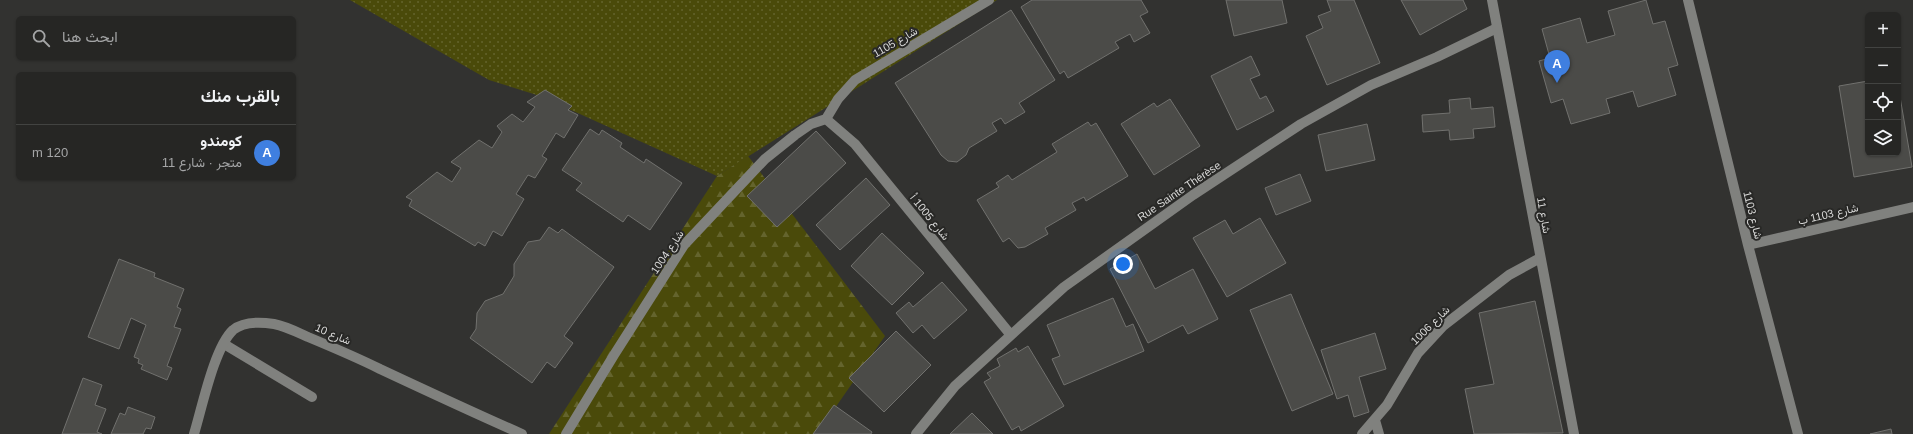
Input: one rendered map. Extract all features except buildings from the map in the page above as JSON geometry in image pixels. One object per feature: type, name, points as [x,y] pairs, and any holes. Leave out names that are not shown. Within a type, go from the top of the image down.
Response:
[{"type":"street","name":"شارع 1105","points":[[826,119],[838,99],[855,80],[989,0]]},
{"type":"street","name":"شارع 11","points":[[1492,0],[1574,434]]},
{"type":"street","name":"شارع 1103","points":[[1688,0],[1748,245],[1798,434]]},
{"type":"street","name":"Rue Sainte Thérèse","points":[[916,434],[955,386],[1010,334],[1064,287],[1193,195],[1301,124],[1371,85],[1437,57],[1498,28]]},
{"type":"street","name":"شارع 1005 أ","points":[[826,119],[855,144],[1010,334]]},
{"type":"street","name":"شارع 1004","points":[[566,434],[684,245],[765,159],[795,134],[810,124],[826,119]]},
{"type":"street","name":"شارع 1103 ب","points":[[1748,245],[1913,208]]},
{"type":"street","name":"شارع 1006","points":[[1362,434],[1387,405],[1418,353],[1443,326],[1509,275],[1540,258]]},
{"type":"street","name":"شارع 10","points":[[194,434],[216,362],[224,344],[232,331],[244,324],[274,324],[347,353],[432,394],[522,434]]},
{"type":"street","points":[[224,344],[312,397]]},
{"type":"street","points":[[1375,420],[1379,434]]},
{"type":"green space","points":[[350,0],[997,0],[717,176],[540,96],[489,80]]},
{"type":"green space","points":[[748,156],[885,336],[817,434],[549,434],[717,176]]},
{"type":"place","name":"كومندو","points":[[1557,83]]}]
